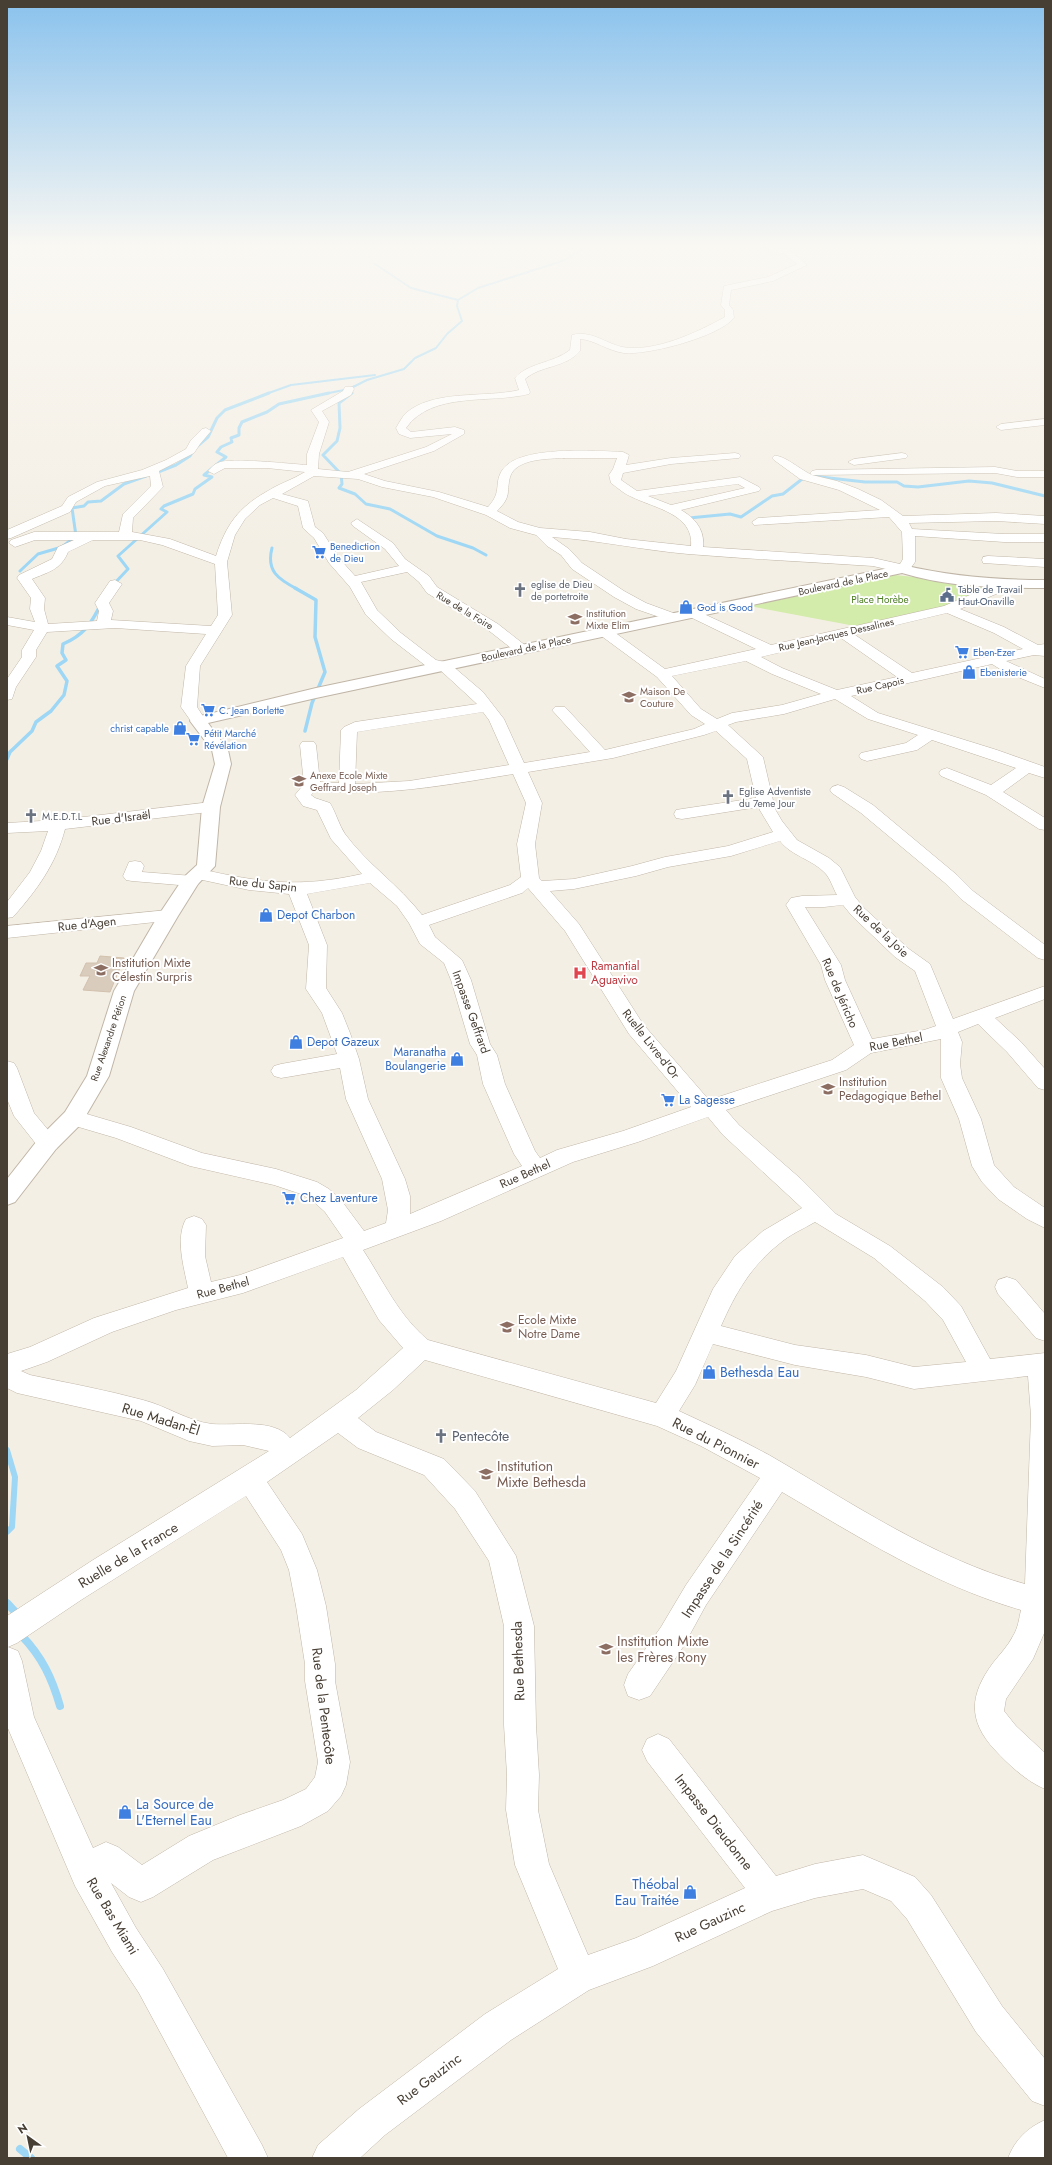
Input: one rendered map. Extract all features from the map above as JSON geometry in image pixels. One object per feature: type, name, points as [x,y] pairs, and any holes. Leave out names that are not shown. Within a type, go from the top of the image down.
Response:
[{"type":"street","points":[[350,475],[430,449],[459,434],[460,432],[455,430],[410,435],[403,432],[401,428],[404,421],[418,410],[437,404],[525,392],[520,378],[532,370],[559,361],[575,351],[575,346]]},
{"type":"street","points":[[608,346],[626,350],[658,346]]},
{"type":"street","points":[[312,470],[313,454],[324,422],[316,410],[347,393],[349,389]]},
{"type":"street","points":[[1001,427],[1045,422]]},
{"type":"street","points":[[7,535],[66,509],[72,500],[84,492],[101,484],[146,472],[190,451],[195,442],[206,432]]},
{"type":"street","points":[[490,512],[503,496],[503,480],[508,472],[512,467],[527,459],[551,456],[623,455],[619,470],[615,475],[615,481],[634,494],[669,508],[690,521],[695,527],[697,550]]},
{"type":"street","points":[[619,470],[671,461],[735,456]]},
{"type":"street","points":[[825,472],[835,464],[902,456]]},
{"type":"street","points":[[778,458],[787,467],[812,480],[833,483],[852,490],[881,506],[900,520],[908,532],[909,562],[903,569]]},
{"type":"street","points":[[214,471],[222,466],[267,465],[360,476],[382,484],[435,494],[490,512],[514,525],[540,532],[590,536],[626,543],[697,550],[873,562],[903,569],[912,573],[954,579],[1008,584],[1045,584]]},
{"type":"street","name":"Rue Alexandre Pétion","points":[[7,1196],[48,1143],[73,1118],[98,1076],[124,991],[168,916],[196,877],[206,866],[211,807],[222,764],[220,750],[198,722],[189,707],[193,666],[225,615],[220,562],[229,535],[240,517],[256,502],[297,482],[312,470]]},
{"type":"street","points":[[802,475],[825,472],[891,473],[995,470],[1017,474],[1045,474]]},
{"type":"street","points":[[125,536],[127,517],[157,487],[155,474],[146,472]]},
{"type":"street","points":[[634,494],[740,480],[755,489],[669,508]]},
{"type":"street","points":[[270,494],[304,504],[309,528],[319,536],[334,560],[352,580],[371,612],[396,636],[432,663],[444,666],[478,695],[488,707],[496,719],[534,803],[526,844],[534,883]]},
{"type":"street","points":[[758,522],[890,513]]},
{"type":"street","points":[[900,520],[996,517],[1045,520]]},
{"type":"street","name":"Rue de la Foire","points":[[357,523],[396,552],[400,560],[424,580],[432,590],[493,627],[521,649]]},
{"type":"street","points":[[540,532],[551,543],[565,552],[577,566],[619,594],[641,606],[661,612],[671,617]]},
{"type":"street","points":[[908,532],[989,537],[1045,538]]},
{"type":"street","points":[[7,546],[34,536],[140,536],[160,540],[220,562]]},
{"type":"street","points":[[7,696],[9,686],[29,657],[29,650],[42,628],[41,618],[37,609],[38,598],[24,578],[49,567],[58,561],[62,550],[66,547],[92,536]]},
{"type":"street","points":[[988,560],[1045,563]]},
{"type":"street","points":[[352,580],[410,568]]},
{"type":"street","name":"Boulevard de la Place","points":[[198,722],[316,693],[903,569]]},
{"type":"street","points":[[103,624],[106,611],[102,603],[115,584]]},
{"type":"street","name":"Rue Jean-Jacques Dessalines","points":[[662,674],[748,656],[948,609],[1008,584]]},
{"type":"street","points":[[948,609],[999,630],[1041,651]]},
{"type":"street","points":[[693,613],[769,650]]},
{"type":"street","points":[[7,621],[42,628],[103,624],[153,625],[215,630]]},
{"type":"street","name":"Rue de la Joie","points":[[605,632],[662,674],[696,712],[717,724],[755,757],[767,809],[783,834],[791,844],[823,862],[834,871],[847,898],[858,912],[902,953],[923,968],[952,1042],[953,1051],[950,1071],[958,1096],[968,1114],[975,1134],[979,1155],[984,1166],[1002,1190],[1017,1203],[1045,1219]]},
{"type":"street","points":[[843,633],[909,678]]},
{"type":"street","name":"Rue Capois","points":[[312,786],[347,789],[409,786],[515,762],[601,755],[699,732],[732,718],[784,709],[834,695],[909,678],[936,674],[994,659],[1041,651]]},
{"type":"street","points":[[748,656],[767,667],[844,698],[873,716],[991,753],[1045,773]]},
{"type":"street","points":[[994,659],[1008,668],[1045,684]]},
{"type":"street","points":[[347,789],[349,730],[355,727],[488,707]]},
{"type":"street","points":[[560,710],[601,755]]},
{"type":"street","points":[[867,756],[911,747],[930,734]]},
{"type":"street","name":"Impasse Geffrard","points":[[308,745],[312,786],[306,790],[303,795],[309,802],[324,807],[337,835],[374,877],[404,902],[418,922],[427,940],[452,960],[461,980],[480,1044],[487,1055],[494,1084],[525,1154],[536,1168]]},
{"type":"street","points":[[992,792],[1027,767]]},
{"type":"street","points":[[947,773],[992,792],[1045,824]]},
{"type":"street","points":[[838,790],[867,809],[951,879],[967,895],[1045,954]]},
{"type":"street","points":[[682,814],[766,801]]},
{"type":"street","name":"Rue d'Israël","points":[[7,828],[58,825],[211,807]]},
{"type":"street","points":[[7,912],[45,864],[54,843],[58,825]]},
{"type":"street","points":[[418,922],[534,883],[574,884],[636,871],[665,862],[731,852],[783,834]]},
{"type":"street","name":"Rue du Sapin","points":[[135,866],[132,876],[196,877],[296,889],[330,886],[374,877]]},
{"type":"street","name":"Ruelle Livre-d'Or","points":[[534,883],[551,901],[572,928],[636,1029],[708,1108],[793,1185],[816,1210],[828,1220],[882,1252],[934,1294],[952,1313],[983,1370]]},
{"type":"street","points":[[296,889],[318,945],[316,989],[326,1000],[349,1059],[356,1098],[388,1163],[400,1206],[400,1217],[397,1220],[400,1227]]},
{"type":"street","name":"Rue de Jéricho","points":[[847,898],[831,902],[813,902],[803,900],[797,902],[795,905],[831,965],[835,980],[865,1048]]},
{"type":"street","name":"Rue d'Agen","points":[[7,932],[168,916]]},
{"type":"street","name":"Rue Bethel","points":[[7,1365],[38,1355],[103,1325],[175,1301],[243,1284],[400,1227],[465,1202],[536,1168],[565,1156],[630,1137],[708,1108],[826,1070],[865,1048],[928,1036],[982,1017],[1045,992]]},
{"type":"street","points":[[982,1017],[1014,1047],[1045,1083]]},
{"type":"street","points":[[281,1071],[349,1059]]},
{"type":"street","points":[[7,1068],[14,1091],[25,1116],[48,1143]]},
{"type":"street","name":"Rue du Pionnier","points":[[73,1118],[123,1132],[198,1160],[276,1177],[309,1188],[321,1195],[333,1206],[385,1311],[406,1337],[420,1348],[662,1416],[694,1429],[778,1475],[917,1555],[973,1580],[1040,1602]]},
{"type":"street","points":[[662,1416],[686,1377],[722,1296],[743,1263],[771,1237],[816,1210]]},
{"type":"street","points":[[194,1225],[193,1256],[202,1294]]},
{"type":"street","points":[[1007,1287],[1045,1331]]},
{"type":"street","points":[[707,1332],[795,1355],[866,1366],[914,1378],[1041,1365],[1043,1401],[1042,1486],[1044,1524],[1040,1602],[1026,1642],[992,1693],[989,1710],[992,1721],[1008,1740],[1024,1756],[1045,1773]]},
{"type":"street","name":"Ruelle de la France","points":[[7,1633],[52,1600],[250,1479],[339,1419],[404,1365],[420,1348]]},
{"type":"street","name":"Rue Madan-Èl","points":[[7,1376],[26,1385],[144,1411],[189,1430],[212,1435],[243,1434],[276,1440],[288,1454]]},
{"type":"street","name":"Rue Bethesda","points":[[339,1419],[367,1440],[434,1467],[465,1500],[502,1556],[519,1626],[520,1725],[523,1774],[522,1810],[532,1865],[579,1976]]},
{"type":"street","name":"Impasse de la Sincérité","points":[[639,1685],[672,1637],[700,1588],[778,1475]]},
{"type":"street","name":"Rue de la Pentecôte","points":[[87,1874],[106,1859],[141,1885],[201,1848],[240,1831],[289,1814],[317,1800],[330,1784],[334,1762],[320,1681],[320,1664],[311,1606],[303,1570],[292,1543],[250,1479]]},
{"type":"street","name":"Rue Bas Miami","points":[[7,1661],[19,1718],[87,1874],[115,1920],[124,1940],[151,1981],[249,2158]]},
{"type":"street","name":"Impasse Dieudonne","points":[[658,1750],[762,1884],[768,1895]]},
{"type":"street","name":"Rue Gauzinc","points":[[331,2158],[372,2122],[498,2027],[579,1976],[649,1950],[768,1895],[815,1881],[863,1872],[903,1889],[919,1907],[956,1969],[989,2019],[1045,2088]]},
{"type":"street","points":[[1027,2158],[1045,2139]]},
{"type":"green space","name":"Place Horèbe","points":[[895,575],[1001,586],[953,606],[855,626],[749,606]]},
{"type":"building","name":"Institution Mixte Célestin Surpris","points":[[100,956],[124,958],[110,992],[83,990],[90,976],[80,976],[86,963],[97,963]]},
{"type":"waterway","points":[[354,387],[367,380],[404,369],[415,358],[438,346]]},
{"type":"waterway","points":[[266,394],[291,385],[375,375]]},
{"type":"waterway","points":[[329,393],[354,387]]},
{"type":"waterway","points":[[350,394],[354,387]]},
{"type":"waterway","points":[[153,474],[176,465],[190,456],[194,449],[208,437],[217,418],[225,410],[269,393]]},
{"type":"waterway","points":[[112,586],[128,569],[118,556],[167,512],[161,509],[164,506],[193,494],[195,489],[212,477],[204,475],[226,457],[217,452],[221,447],[232,442],[231,438],[239,435],[239,428],[242,422],[267,412],[279,404],[329,393]]},
{"type":"waterway","points":[[324,394],[329,393]]},
{"type":"waterway","points":[[352,393],[339,403],[340,428],[337,441],[323,455],[341,474],[342,484],[339,488],[355,494],[366,504],[390,509],[437,536],[473,548],[486,555]]},
{"type":"waterway","points":[[20,571],[38,554],[62,547],[76,536],[72,508],[84,506],[88,502],[101,501],[124,484],[146,476]]},
{"type":"waterway","points":[[689,518],[730,514],[741,517],[772,496],[783,494],[806,476]]},
{"type":"waterway","points":[[812,476],[865,482],[897,482],[904,486],[918,487],[969,481],[992,483],[1045,496]]},
{"type":"waterway","points":[[272,548],[271,563],[275,573],[284,582],[297,589]]},
{"type":"waterway","points":[[295,588],[316,600],[315,637],[325,672],[312,703],[305,731]]},
{"type":"waterway","points":[[7,759],[10,752],[32,731],[36,722],[51,711],[64,695],[67,681],[57,666],[66,660],[62,653],[63,644],[82,633],[94,617],[101,604]]},
{"type":"waterway","points":[[7,1450],[15,1477],[12,1527],[7,1532]]},
{"type":"waterway","points":[[7,1603],[18,1615]]},
{"type":"waterway","points":[[22,1632],[22,1636],[46,1668],[54,1686],[60,1706]]},
{"type":"waterway","points":[[20,2149],[31,2158]]},
{"type":"place","name":"Benediction de Dieu","points":[[319,552]]},
{"type":"place","name":"eglise de Dieu de portetroite","points":[[520,590]]},
{"type":"place","name":"Table de Travail Haut-Onaville","points":[[947,595]]},
{"type":"place","name":"God is Good","points":[[686,607]]},
{"type":"place","name":"Institution Mixte Elim","points":[[575,619]]},
{"type":"place","name":"Eben-Ezer","points":[[962,652]]},
{"type":"place","name":"Ebenisterie","points":[[969,672]]},
{"type":"place","name":"Maison De Couture","points":[[629,697]]},
{"type":"place","name":"C. Jean Borlette","points":[[208,710]]},
{"type":"place","name":"christ capable","points":[[180,728]]},
{"type":"place","name":"Pétit Marché Révélation","points":[[193,739]]},
{"type":"place","name":"Anexe Ecole Mixte Geffrard Joseph","points":[[299,781]]},
{"type":"place","name":"Eglise Adventiste du 7eme Jour","points":[[728,797]]},
{"type":"place","name":"M.E.D.T.L","points":[[31,816]]},
{"type":"place","name":"Depot Charbon","points":[[266,915]]},
{"type":"place","name":"Institution Mixte Célestin Surpris","points":[[101,970]]},
{"type":"place","name":"Ramantial Aguavivo","points":[[580,973]]},
{"type":"place","name":"Depot Gazeux","points":[[296,1042]]},
{"type":"place","name":"Maranatha Boulangerie","points":[[457,1059]]},
{"type":"place","name":"Institution Pedagogique Bethel","points":[[828,1089]]},
{"type":"place","name":"La Sagesse","points":[[668,1100]]},
{"type":"place","name":"Chez Laventure","points":[[289,1198]]},
{"type":"place","name":"Ecole Mixte Notre Dame","points":[[507,1327]]},
{"type":"place","name":"Bethesda Eau","points":[[709,1372]]},
{"type":"place","name":"Pentecôte","points":[[441,1436]]},
{"type":"place","name":"Institution Mixte Bethesda","points":[[486,1474]]},
{"type":"place","name":"Institution Mixte les Frères Rony","points":[[606,1649]]},
{"type":"place","name":"La Source de L'Eternel Eau","points":[[125,1812]]},
{"type":"place","name":"Théobal Eau Traitée","points":[[690,1892]]}]
